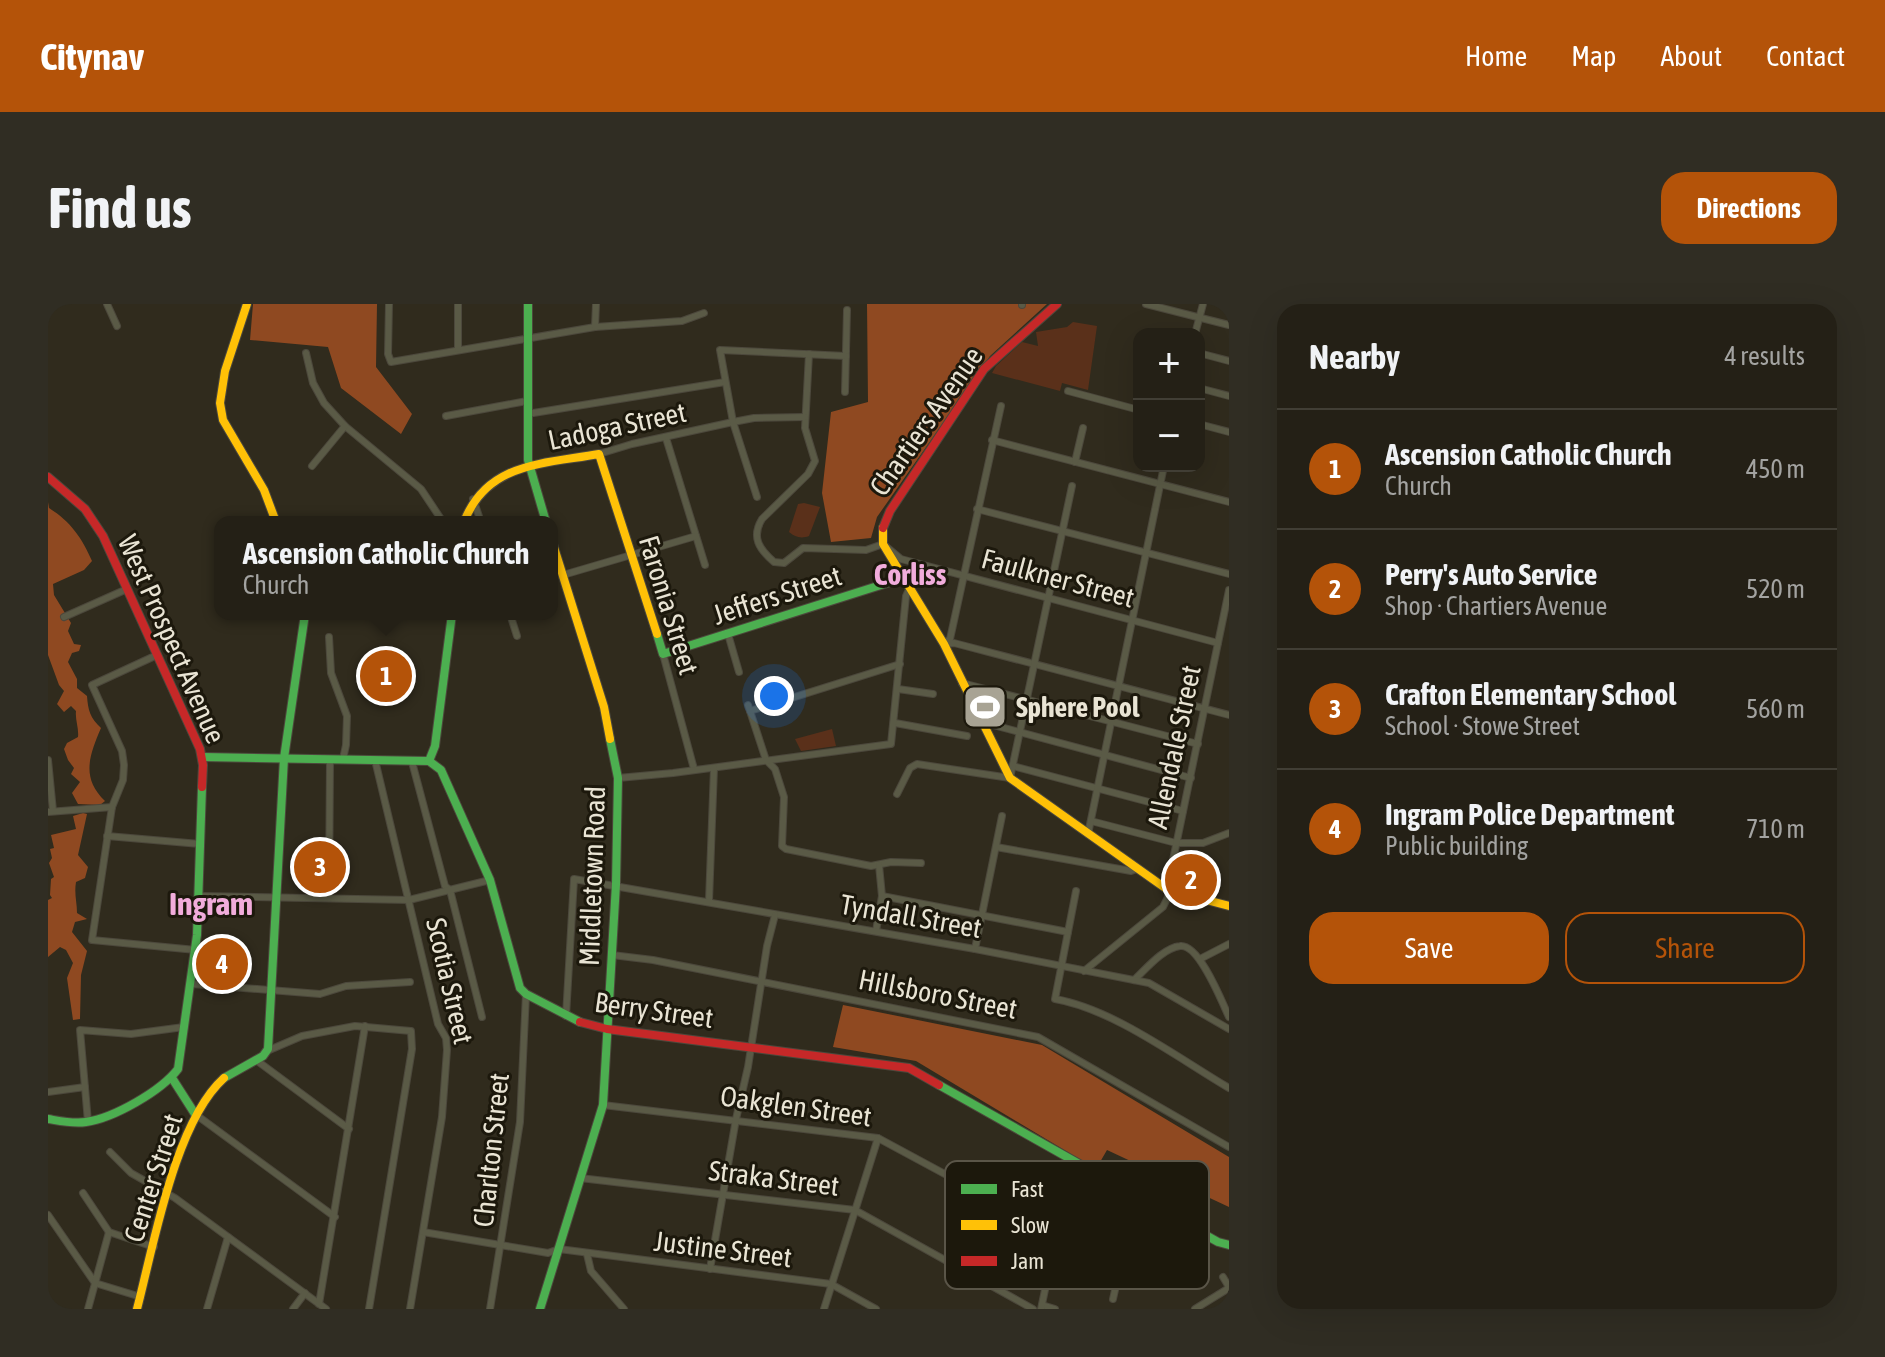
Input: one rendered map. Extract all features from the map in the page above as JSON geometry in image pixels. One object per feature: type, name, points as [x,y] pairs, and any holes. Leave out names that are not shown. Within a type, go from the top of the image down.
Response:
[{"type":"street","points":[[107,304],[117,326]]},
{"type":"street","points":[[247,304],[225,371],[220,403],[227,429],[264,490],[274,516]]},
{"type":"street","points":[[389,304],[388,354],[391,362],[595,327],[682,321],[704,313]]},
{"type":"street","points":[[458,304],[458,349]]},
{"type":"street","points":[[528,304],[528,467],[544,516]]},
{"type":"street","points":[[595,327],[596,304]]},
{"type":"street","name":"Chartiers Avenue","points":[[883,544],[883,525],[890,511],[984,369],[1057,304]]},
{"type":"street","points":[[1146,304],[1229,325]]},
{"type":"street","points":[[1197,328],[1203,304]]},
{"type":"street","points":[[845,392],[847,310]]},
{"type":"street","points":[[757,497],[733,422],[720,350],[846,356]]},
{"type":"street","points":[[306,353],[313,383],[324,403],[345,426],[421,489],[439,516]]},
{"type":"street","points":[[809,354],[805,428],[815,454],[813,467],[762,519],[757,527],[758,545],[774,562],[784,563],[803,548],[866,550],[883,544],[944,644],[1010,778]]},
{"type":"street","points":[[1205,355],[1229,361]]},
{"type":"street","points":[[527,414],[725,382]]},
{"type":"street","points":[[1205,390],[1229,396]]},
{"type":"street","points":[[1068,391],[1133,408]]},
{"type":"street","points":[[446,416],[527,401]]},
{"type":"street","points":[[944,644],[950,639],[1001,406]]},
{"type":"street","name":"Ladoga Street","points":[[473,498],[487,482],[528,467],[599,454],[733,422],[805,417]]},
{"type":"street","points":[[312,466],[345,426]]},
{"type":"street","points":[[1205,426],[1229,432]]},
{"type":"street","points":[[1075,462],[1083,428]]},
{"type":"street","points":[[666,438],[705,565]]},
{"type":"street","points":[[992,440],[1229,502]]},
{"type":"street","name":"Faronia Street","points":[[599,454],[663,654],[694,769]]},
{"type":"street","points":[[1088,834],[1163,472]]},
{"type":"street","name":"West Prospect Avenue","points":[[48,477],[92,517],[103,536],[202,757],[196,950],[180,1063],[174,1081]]},
{"type":"street","points":[[1010,778],[1072,486]]},
{"type":"street","points":[[466,516],[473,498]]},
{"type":"street","points":[[473,498],[479,516]]},
{"type":"street","points":[[977,509],[1229,574]]},
{"type":"street","points":[[563,575],[696,536]]},
{"type":"street","name":"Faulkner Street","points":[[883,544],[901,559],[1218,643]]},
{"type":"street","name":"Middletown Road","points":[[540,1309],[603,1105],[616,884],[618,778],[607,718],[558,560]]},
{"type":"street","name":"Jeffers Street","points":[[663,654],[903,578]]},
{"type":"street","points":[[618,778],[891,744],[906,596],[910,587]]},
{"type":"street","points":[[64,617],[127,589]]},
{"type":"street","name":"Allendale Street","points":[[1084,971],[1163,907],[1168,897],[1176,843],[1228,595]]},
{"type":"street","points":[[304,620],[284,758],[268,1048],[307,1034],[365,1026],[411,1031],[412,1049],[369,1309]]},
{"type":"street","points":[[429,761],[435,746],[451,620]]},
{"type":"street","points":[[512,620],[517,636]]},
{"type":"street","points":[[728,634],[739,672]]},
{"type":"street","points":[[329,637],[331,673],[347,716],[343,759]]},
{"type":"street","points":[[944,644],[954,643],[1229,715]]},
{"type":"street","points":[[157,655],[92,685],[122,751],[124,765],[123,780],[112,807],[92,940],[196,950]]},
{"type":"street","points":[[900,664],[749,708],[766,760],[775,769],[784,797],[782,846],[835,860],[879,865],[891,862],[921,863]]},
{"type":"street","points":[[962,683],[1198,744]]},
{"type":"street","points":[[898,689],[933,694]]},
{"type":"street","points":[[982,722],[1191,778]]},
{"type":"street","points":[[895,723],[967,736]]},
{"type":"street","points":[[202,757],[429,761],[441,770],[490,880],[515,977],[526,994]]},
{"type":"street","points":[[329,898],[330,759]]},
{"type":"street","points":[[48,760],[50,812],[112,807]]},
{"type":"street","name":"Scotia Street","points":[[375,760],[438,1024],[446,1038],[447,1050],[442,1117],[410,1309]]},
{"type":"street","points":[[412,762],[445,886],[450,890],[482,1017]]},
{"type":"street","points":[[897,794],[910,768],[917,764],[1010,778],[1168,890],[1229,906]]},
{"type":"street","points":[[1013,766],[1183,811]]},
{"type":"street","points":[[709,901],[714,768]]},
{"type":"street","points":[[975,949],[1002,816]]},
{"type":"street","points":[[1091,821],[1176,843],[1203,843],[1229,833]]},
{"type":"street","points":[[107,836],[200,844]]},
{"type":"street","points":[[996,847],[1131,871],[1137,869]]},
{"type":"street","points":[[876,931],[882,896],[879,865]]},
{"type":"street","name":"Tyndall Street","points":[[566,1016],[574,879],[876,931],[1149,983],[1229,1029]]},
{"type":"street","points":[[199,896],[409,900],[490,880]]},
{"type":"street","points":[[1076,891],[1055,999],[1081,1005],[1122,1024],[1229,1088]]},
{"type":"street","points":[[882,896],[1068,932]]},
{"type":"street","points":[[710,1269],[775,915]]},
{"type":"street","points":[[1200,959],[1229,944]]},
{"type":"street","points":[[1134,980],[1168,951],[1186,946],[1200,959],[1229,1017]]},
{"type":"street","name":"Hillsboro Street","points":[[612,955],[653,960],[1038,1037],[1229,1147]]},
{"type":"street","points":[[192,984],[320,994],[346,986],[410,982]]},
{"type":"street","name":"Berry Street","points":[[526,994],[582,1023],[607,1029],[909,1068],[1072,1160]]},
{"type":"street","name":"Charlton Street","points":[[490,1309],[520,1122],[526,994]]},
{"type":"street","points":[[322,1307],[365,1026]]},
{"type":"street","points":[[88,1122],[80,1030],[131,1034],[184,1027]]},
{"type":"street","name":"Center Street","points":[[137,1309],[167,1192],[195,1114],[222,1079],[256,1060],[268,1048]]},
{"type":"street","points":[[256,1060],[349,1129]]},
{"type":"street","points":[[48,1119],[88,1122],[174,1081],[195,1114],[335,1217]]},
{"type":"street","points":[[48,1092],[85,1087]]},
{"type":"street","name":"Oakglen Street","points":[[603,1105],[878,1138],[945,1174]]},
{"type":"street","points":[[824,1309],[878,1138]]},
{"type":"street","points":[[110,1152],[131,1173],[167,1192],[322,1307]]},
{"type":"street","name":"Straka Street","points":[[580,1178],[855,1210],[945,1260]]},
{"type":"street","points":[[83,1193],[109,1232],[154,1247]]},
{"type":"street","points":[[48,1215],[95,1283],[141,1297]]},
{"type":"street","points":[[88,1309],[109,1232]]},
{"type":"street","name":"Justine Street","points":[[423,1232],[548,1253],[559,1249],[831,1284],[876,1309]]},
{"type":"street","points":[[207,1309],[228,1237]]},
{"type":"street","name":"Berry Street","points":[[1209,1237],[1229,1245]]},
{"type":"street","points":[[587,1254],[591,1271],[620,1307]]},
{"type":"street","points":[[1195,1309],[1229,1287],[1223,1277]]},
{"type":"street","name":"Straka Street","points":[[997,1289],[1033,1309]]},
{"type":"street","points":[[1113,1299],[1115,1289]]},
{"type":"street","points":[[293,1309],[305,1293]]},
{"type":"street","points":[[1042,1307],[1055,1309]]},
{"type":"shaded area","points":[[253,304],[377,304],[376,367],[412,414],[401,434],[341,388],[328,347],[250,340]]},
{"type":"shaded area","points":[[867,304],[1047,304],[990,356],[877,517],[871,538],[831,542],[822,493],[831,412],[868,402]]},
{"type":"shaded area","points":[[1073,322],[1097,326],[1088,390],[1062,383],[1060,391],[992,373],[1022,342],[1038,346],[1036,332],[1067,327]]},
{"type":"shaded area","points":[[48,502],[49,508],[75,531],[92,561],[84,570],[53,584],[54,595],[71,623],[68,631],[74,644],[81,645],[68,662],[77,679],[77,688],[87,696],[90,714],[101,728],[90,766],[93,784],[105,801],[100,805],[78,804],[72,793],[80,782],[71,774],[74,768],[64,749],[67,743],[78,737],[78,730],[76,711],[71,706],[64,712],[57,704],[64,691],[48,655]]},
{"type":"shaded area","points":[[798,504],[820,507],[809,536],[801,537],[789,532]]},
{"type":"shaded area","points":[[832,729],[836,746],[801,751],[795,739]]},
{"type":"shaded area","points":[[87,814],[78,855],[88,867],[85,878],[76,882],[75,894],[77,913],[87,919],[75,922],[72,932],[87,951],[81,975],[80,1019],[73,1020],[67,978],[73,963],[66,950],[60,947],[48,957],[48,900],[52,898],[51,879],[54,877],[49,863],[52,858],[50,849],[54,848],[51,835],[76,829],[73,816]]},
{"type":"shaded area","points":[[843,1005],[1042,1045],[1229,1157],[1229,1207],[1209,1198],[1209,1161],[1131,1161],[1107,1150],[1101,1161],[1083,1161],[916,1061],[833,1047]]},
{"type":"traffic: fast","points":[[528,304],[528,460],[544,516]]},
{"type":"traffic: fast","points":[[657,634],[663,654],[903,578]]},
{"type":"traffic: fast","points":[[224,1078],[263,1056],[268,1049],[284,758],[304,620]]},
{"type":"traffic: fast","points":[[429,761],[435,746],[451,620]]},
{"type":"traffic: fast","points":[[540,1309],[603,1105],[616,884],[618,778],[610,739]]},
{"type":"traffic: fast","points":[[202,757],[429,761],[441,770],[490,880],[520,988],[580,1022]]},
{"type":"traffic: fast","points":[[48,1119],[81,1123],[110,1115],[149,1094],[178,1069],[197,935],[202,787]]},
{"type":"traffic: fast","points":[[172,1078],[195,1114]]},
{"type":"traffic: fast","points":[[939,1085],[1074,1161]]},
{"type":"traffic: fast","points":[[1209,1237],[1229,1245]]},
{"type":"traffic: slow","points":[[247,304],[225,371],[220,403],[223,420],[264,490],[274,516]]},
{"type":"traffic: slow","points":[[467,516],[487,487],[502,477],[538,464],[599,454],[657,634]]},
{"type":"traffic: slow","points":[[883,528],[883,544],[944,644],[1010,778],[1168,890],[1229,906]]},
{"type":"traffic: slow","points":[[558,560],[604,707],[610,739]]},
{"type":"traffic: slow","points":[[137,1309],[179,1153],[207,1098],[224,1078]]},
{"type":"traffic: jam","points":[[883,528],[890,511],[984,369],[1057,304]]},
{"type":"traffic: jam","points":[[48,477],[85,509],[103,536],[200,749],[202,787]]},
{"type":"traffic: jam","points":[[580,1022],[607,1029],[909,1068],[939,1085]]},
{"type":"place","name":"Ascension Catholic Church","points":[[386,676]]},
{"type":"place","name":"Sphere Pool","points":[[985,707]]},
{"type":"place","name":"Crafton Elementary School","points":[[320,867]]},
{"type":"place","name":"Perry's Auto Service","points":[[1191,880]]},
{"type":"place","name":"Ingram Police Department","points":[[222,964]]},
{"type":"district","name":"Corliss","points":[[910,574]]},
{"type":"district","name":"Ingram","points":[[211,903]]}]
